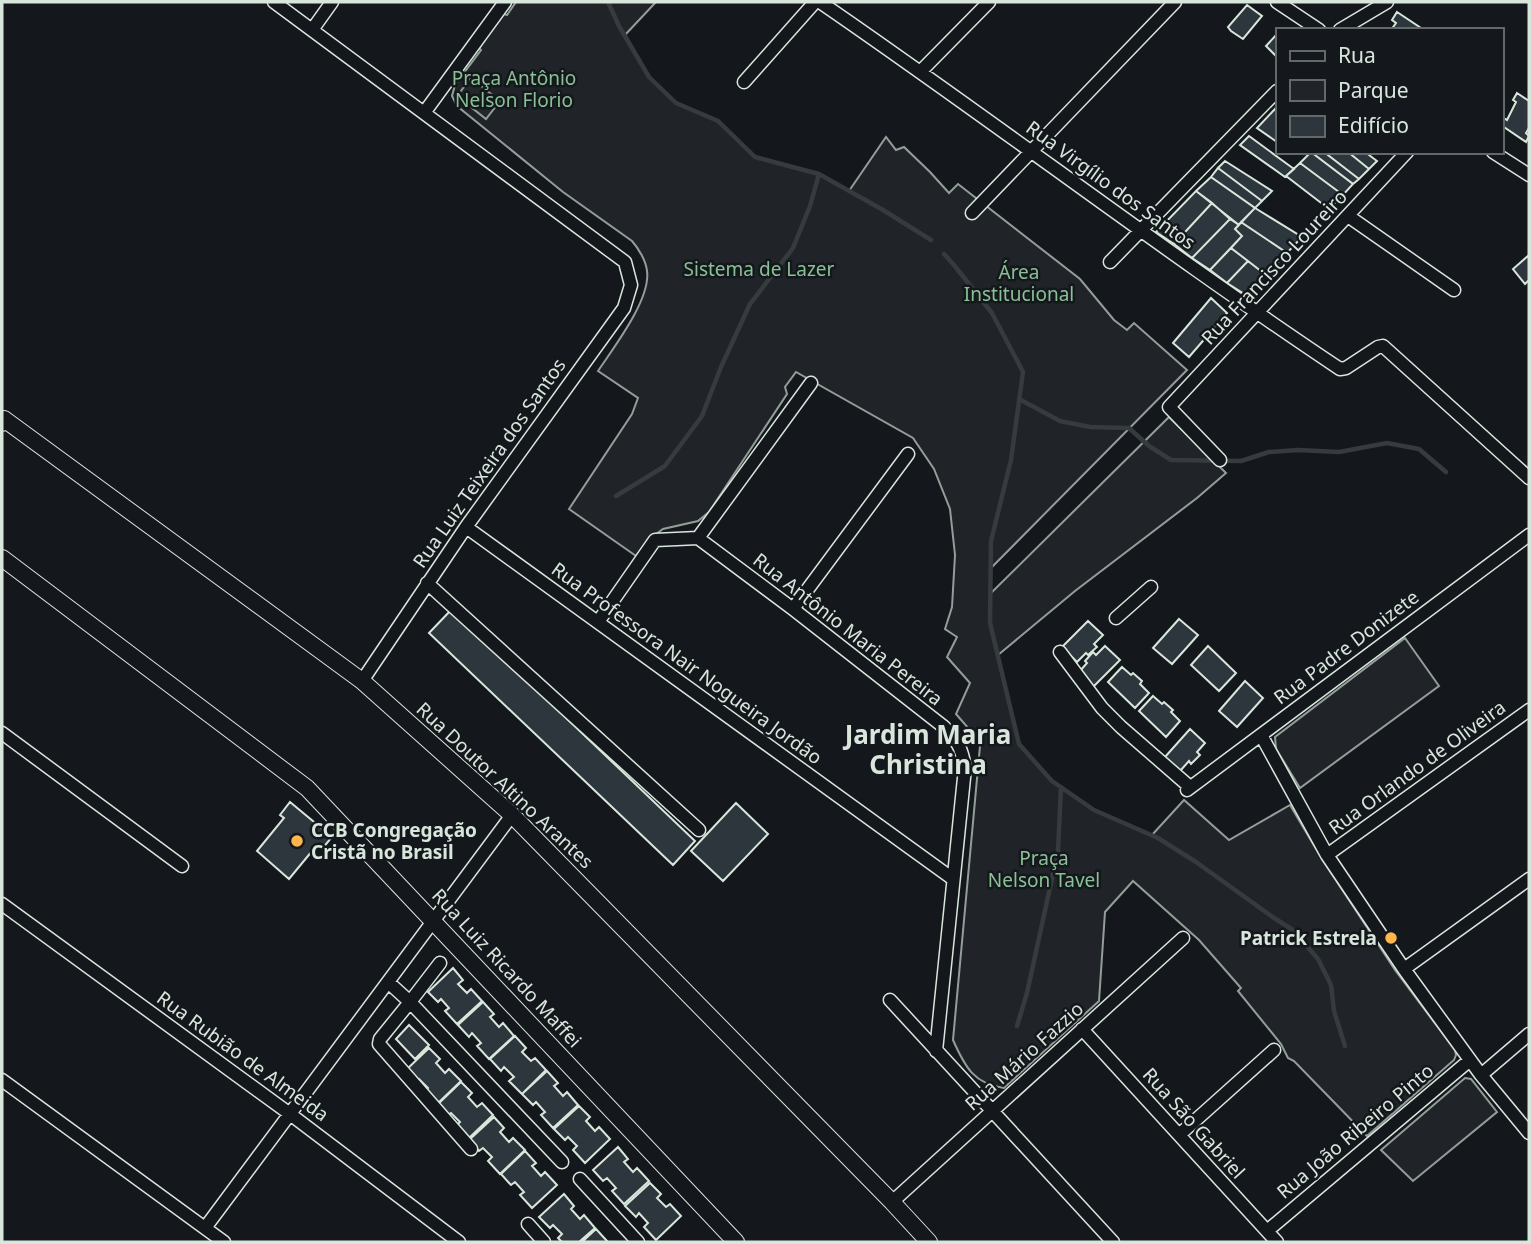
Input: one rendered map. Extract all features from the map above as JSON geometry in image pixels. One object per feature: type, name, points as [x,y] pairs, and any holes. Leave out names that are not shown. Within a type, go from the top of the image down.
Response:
[{"type":"street","points":[[274,2],[424,113],[505,2]]},
{"type":"street","points":[[312,30],[332,2]]},
{"type":"street","points":[[744,82],[815,2]]},
{"type":"street","name":"Rua Virgílio dos Santos","points":[[820,2],[921,71],[1257,314],[1340,369],[1383,346],[1529,478]]},
{"type":"street","points":[[921,71],[989,2]]},
{"type":"street","points":[[972,213],[1175,2]]},
{"type":"street","points":[[1277,2],[1316,28]]},
{"type":"street","points":[[1343,28],[1387,2]]},
{"type":"street","points":[[1110,262],[1276,92]]},
{"type":"street","name":"Rua Luiz Teixeira dos Santos","points":[[362,681],[466,527],[624,308],[631,285],[625,262],[424,113]]},
{"type":"street","name":"Rua Francisco Loureiro","points":[[1220,460],[1169,407],[1405,154]]},
{"type":"street","points":[[1496,154],[1529,175]]},
{"type":"street","points":[[1348,216],[1454,290]]},
{"type":"street","points":[[598,622],[655,540],[698,538],[811,383]]},
{"type":"street","name":"Rua Doutor Altino Arantes","points":[[3,420],[362,681],[512,814],[929,1242]]},
{"type":"street","points":[[793,609],[908,454]]},
{"type":"street","name":"Rua Professora Nair Nogueira Jordão","points":[[466,527],[953,879]]},
{"type":"street","name":"Rua Padre Donizete","points":[[1060,652],[1102,708],[1188,789],[1529,535]]},
{"type":"street","name":"Rua Antônio Maria Pereira","points":[[698,538],[793,609],[957,740],[965,768],[936,1051]]},
{"type":"street","name":"Rua Luiz Ricardo Maffei","points":[[2,558],[307,788],[736,1242]]},
{"type":"street","points":[[427,583],[699,830]]},
{"type":"street","points":[[1116,618],[1151,587]]},
{"type":"street","name":"Rua Orlando de Oliveira","points":[[1327,855],[1529,710]]},
{"type":"street","points":[[2,733],[182,866]]},
{"type":"street","points":[[1261,735],[1327,855],[1470,1060],[1529,1133]]},
{"type":"street","points":[[205,1228],[512,814]]},
{"type":"street","points":[[1404,969],[1529,878]]},
{"type":"street","name":"Rua Rubião de Almeida","points":[[2,904],[290,1114],[459,1242]]},
{"type":"street","name":"Rua Mário Fazzio","points":[[892,1202],[1182,938]]},
{"type":"street","points":[[440,963],[380,1039],[379,1044],[471,1149]]},
{"type":"street","points":[[388,982],[562,1162]]},
{"type":"street","points":[[890,1000],[1113,1242]]},
{"type":"street","name":"Rua São Gabriel","points":[[1082,1029],[1277,1242]]},
{"type":"street","points":[[1481,1075],[1529,1034]]},
{"type":"street","points":[[1179,1135],[1275,1050]]},
{"type":"street","name":"Rua João Ribeiro Pinto","points":[[1266,1231],[1470,1060]]},
{"type":"street","points":[[2,1080],[224,1242]]},
{"type":"street","points":[[580,1179],[638,1242]]},
{"type":"street","points":[[528,1224],[544,1242]]},
{"type":"green space","points":[[516,2],[656,2],[625,35],[649,77],[676,103],[718,121],[755,157],[819,174],[849,191],[886,137],[896,150],[904,147],[949,193],[958,184],[1080,279],[1114,320],[1127,330],[1134,323],[1187,370],[991,568],[990,594],[1169,417],[1226,473],[998,655],[1019,744],[1052,781],[1094,810],[1152,835],[1184,800],[1229,840],[1290,805],[1395,970],[1455,1050],[1454,1060],[1367,1136],[1288,1058],[1281,1044],[1238,991],[1241,988],[1199,940],[1133,881],[1105,912],[1099,1001],[1004,1088],[985,1083],[972,1073],[953,1040],[980,746],[956,714],[970,683],[947,657],[957,637],[945,629],[952,607],[955,555],[950,509],[934,469],[913,438],[796,372],[785,387],[787,394],[709,512],[698,521],[663,529],[651,538],[636,556],[569,509],[632,414],[638,398],[598,371],[637,309],[647,282],[647,271],[642,255],[632,241],[563,192],[457,106],[452,96],[455,85],[481,50],[479,48],[483,39]]},
{"type":"green space","points":[[1405,638],[1439,686],[1300,788],[1276,749],[1275,737]]},
{"type":"green space","points":[[1465,1078],[1471,1079],[1497,1112],[1413,1181],[1381,1150]]},
{"type":"shaded area","points":[[471,78],[500,101],[486,119],[457,96]]},
{"type":"building","points":[[1247,5],[1262,16],[1243,39],[1228,27]]},
{"type":"building","points":[[1397,12],[1421,28],[1392,28],[1396,23],[1392,20]]},
{"type":"building","points":[[1276,35],[1276,56],[1266,46]]},
{"type":"building","points":[[1517,93],[1529,101],[1529,128],[1526,133],[1529,136],[1526,142],[1503,126],[1503,118],[1507,120],[1516,102],[1513,100]]},
{"type":"building","points":[[1275,109],[1276,110],[1276,141],[1257,128]]},
{"type":"building","points":[[1249,136],[1294,169],[1285,177],[1240,145]]},
{"type":"building","points":[[1309,154],[1314,154],[1353,184],[1343,195],[1300,163]]},
{"type":"building","points":[[1314,154],[1327,154],[1359,179],[1353,184]]},
{"type":"building","points":[[1327,154],[1350,154],[1369,169],[1359,179]]},
{"type":"building","points":[[1350,154],[1368,154],[1377,161],[1369,169]]},
{"type":"building","points":[[1225,161],[1272,191],[1262,201],[1218,168]]},
{"type":"building","points":[[1300,163],[1343,195],[1329,209],[1286,176]]},
{"type":"building","points":[[1218,168],[1262,201],[1255,208],[1211,177]]},
{"type":"building","points":[[1211,177],[1255,208],[1239,225],[1196,191]]},
{"type":"building","points":[[1196,191],[1212,203],[1174,244],[1156,232]]},
{"type":"building","points":[[1212,203],[1230,219],[1192,258],[1174,244]]},
{"type":"building","points":[[1255,208],[1302,237],[1287,253],[1241,222]]},
{"type":"building","points":[[1230,219],[1239,225],[1235,229],[1242,236],[1210,270],[1192,258]]},
{"type":"building","points":[[1241,222],[1287,253],[1266,275],[1231,248],[1242,236],[1235,229]]},
{"type":"building","points":[[1231,248],[1248,261],[1227,283],[1210,270]]},
{"type":"building","points":[[1529,255],[1529,280],[1525,284],[1513,269]]},
{"type":"building","points":[[1248,261],[1266,275],[1246,295],[1227,283]]},
{"type":"building","points":[[1211,298],[1227,313],[1189,357],[1173,343]]},
{"type":"building","points":[[452,609],[695,841],[673,865],[429,633]]},
{"type":"building","points":[[1179,619],[1198,635],[1172,664],[1153,648]]},
{"type":"building","points":[[1088,621],[1103,635],[1094,644],[1097,647],[1077,662],[1062,647]]},
{"type":"building","points":[[1105,646],[1120,660],[1093,687],[1079,672],[1093,652],[1096,655]]},
{"type":"building","points":[[1208,646],[1236,673],[1219,691],[1191,665]]},
{"type":"building","points":[[1122,667],[1142,681],[1140,684],[1149,693],[1135,708],[1108,682]]},
{"type":"building","points":[[1245,681],[1263,698],[1237,727],[1219,711]]},
{"type":"building","points":[[1153,696],[1173,710],[1171,712],[1180,721],[1166,737],[1139,711]]},
{"type":"building","points":[[1190,729],[1205,743],[1197,752],[1200,755],[1191,764],[1189,761],[1180,771],[1165,757]]},
{"type":"building","name":"CCB Congregação Cristã no Brasil","points":[[290,802],[332,837],[322,849],[317,845],[289,879],[257,851],[284,818],[280,815]]},
{"type":"building","points":[[736,803],[768,834],[723,881],[691,851]]},
{"type":"building","points":[[453,968],[463,980],[458,984],[467,993],[471,989],[482,1001],[457,1024],[445,1011],[449,1008],[441,999],[438,1002],[428,992]]},
{"type":"building","points":[[483,1002],[494,1014],[490,1017],[499,1027],[503,1023],[514,1036],[489,1059],[477,1046],[481,1043],[472,1033],[469,1037],[458,1025]]},
{"type":"building","points":[[409,1025],[429,1045],[415,1059],[396,1039]]},
{"type":"building","points":[[515,1036],[526,1048],[522,1052],[531,1061],[535,1058],[546,1070],[522,1094],[509,1081],[514,1077],[504,1067],[501,1071],[490,1059]]},
{"type":"building","points":[[429,1048],[440,1059],[436,1063],[445,1073],[449,1069],[461,1081],[436,1105],[424,1092],[428,1088],[419,1079],[415,1082],[405,1071]]},
{"type":"building","points":[[547,1071],[558,1083],[554,1086],[563,1096],[567,1092],[578,1105],[553,1128],[541,1115],[545,1112],[536,1102],[533,1105],[522,1094]]},
{"type":"building","points":[[461,1082],[472,1093],[468,1097],[477,1107],[482,1103],[493,1115],[468,1139],[456,1126],[460,1122],[451,1113],[447,1116],[437,1105]]},
{"type":"building","points":[[579,1106],[590,1117],[586,1121],[595,1131],[599,1127],[610,1139],[585,1163],[573,1150],[577,1146],[568,1137],[565,1140],[554,1129]]},
{"type":"building","points":[[494,1117],[504,1128],[500,1132],[509,1142],[513,1138],[525,1150],[500,1174],[488,1161],[492,1157],[483,1148],[479,1151],[469,1140]]},
{"type":"building","points":[[618,1147],[628,1159],[624,1162],[633,1172],[637,1168],[649,1181],[624,1204],[612,1191],[616,1188],[607,1178],[603,1181],[593,1170]]},
{"type":"building","points":[[525,1151],[536,1163],[532,1166],[541,1176],[545,1172],[557,1185],[532,1208],[520,1195],[524,1192],[515,1182],[511,1185],[501,1174]]},
{"type":"building","points":[[650,1183],[661,1194],[657,1198],[666,1207],[670,1204],[681,1216],[656,1240],[644,1227],[648,1223],[639,1213],[636,1217],[625,1206]]},
{"type":"building","points":[[564,1194],[574,1206],[571,1209],[580,1219],[584,1215],[595,1228],[579,1242],[562,1242],[558,1238],[562,1234],[553,1225],[550,1228],[539,1217]]},
{"type":"building","points":[[596,1229],[607,1241],[582,1242]]},
{"type":"waterway","points":[[608,2],[649,77],[676,103],[718,121],[755,157],[819,174],[931,240]]},
{"type":"waterway","points":[[616,496],[665,466],[702,416],[750,304],[793,248],[810,206],[819,174]]},
{"type":"waterway","points":[[944,254],[992,313],[1023,372],[1011,460],[991,541],[990,623],[1019,744],[1052,781],[1094,810],[1158,838],[1293,930],[1318,959],[1331,985],[1334,1011],[1345,1046]]},
{"type":"waterway","points":[[1019,399],[1060,421],[1090,427],[1129,428],[1149,446],[1171,460],[1241,461],[1269,452],[1339,452],[1387,443],[1419,449],[1446,472]]},
{"type":"waterway","points":[[1017,1026],[1027,993],[1058,851],[1061,787]]},
{"type":"place","name":"CCB Congregação Cristã no Brasil","points":[[297,841]]},
{"type":"place","name":"Patrick Estrela","points":[[1391,938]]},
{"type":"district","name":"Jardim Maria Christina","points":[[928,750]]},
{"type":"park label","name":"Praça Antônio Nelson Florio","points":[[514,89]]},
{"type":"park label","name":"Sistema de Lazer","points":[[759,269]]},
{"type":"park label","name":"Área Institucional","points":[[1019,283]]},
{"type":"park label","name":"Praça Nelson Tavel","points":[[1044,869]]}]
